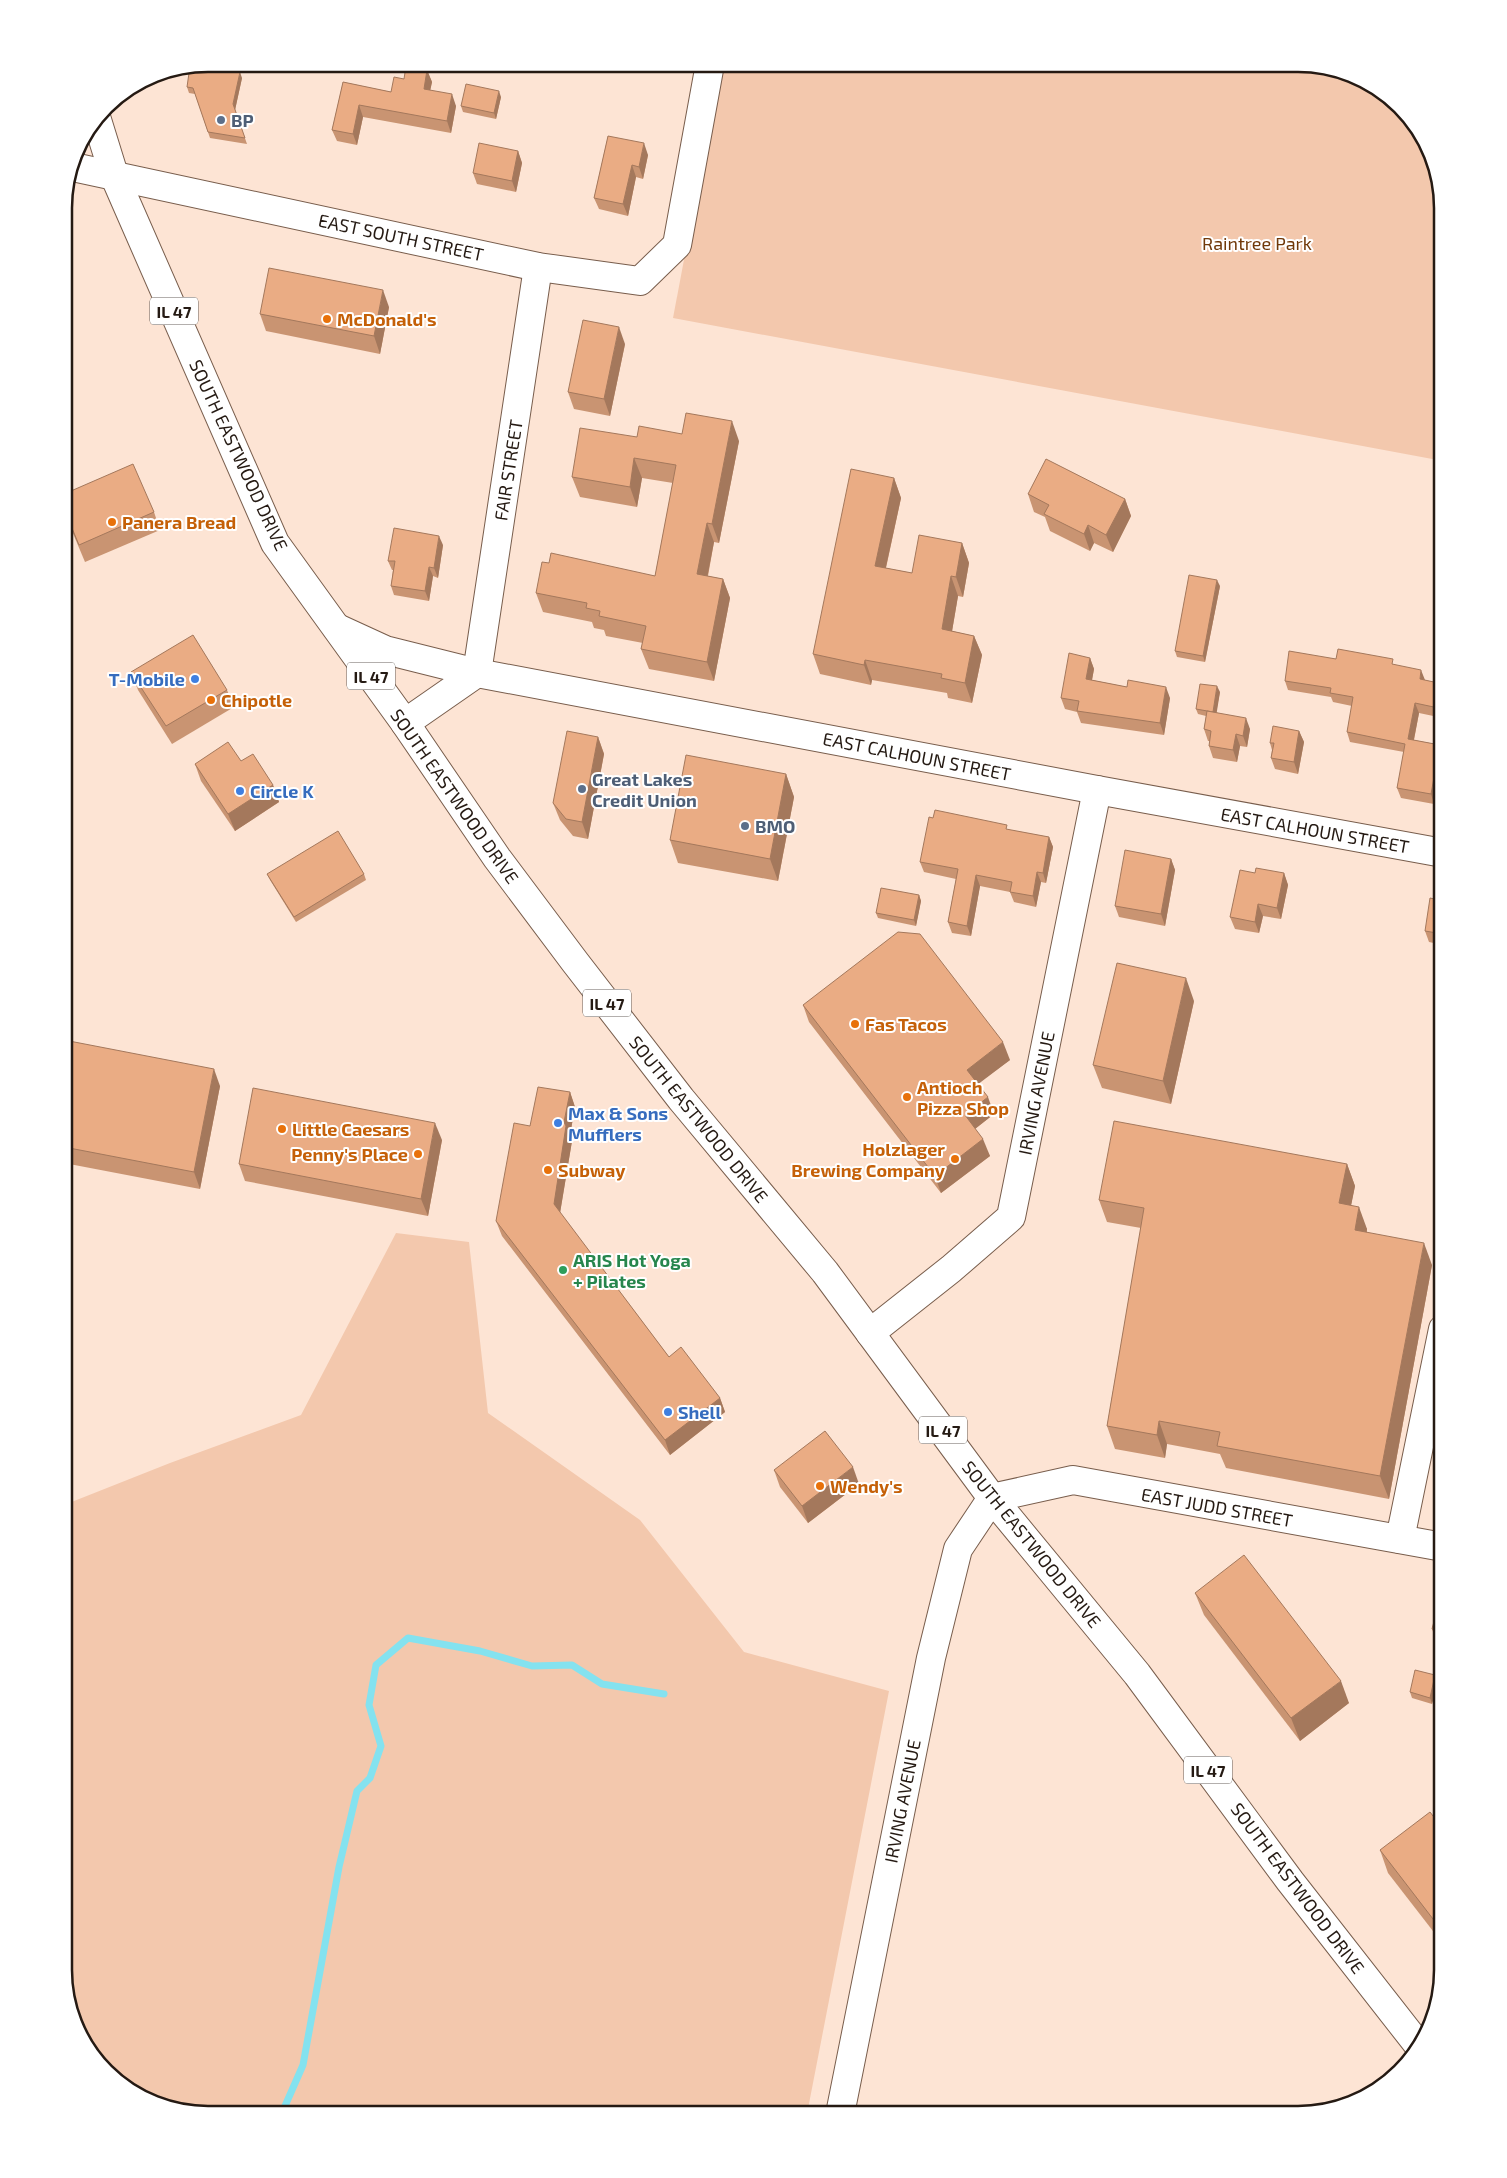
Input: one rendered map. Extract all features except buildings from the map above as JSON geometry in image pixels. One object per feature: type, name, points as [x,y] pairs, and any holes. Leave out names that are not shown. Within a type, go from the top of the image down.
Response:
[{"type":"street","name":"EAST SOUTH STREET","points":[[79,168],[538,267],[640,281],[677,245],[708,72]]},
{"type":"street","name":"SOUTH EASTWOOD DRIVE","points":[[99,128],[114,175],[276,543],[405,723],[497,858],[569,955],[681,1099],[824,1272],[992,1498],[1137,1674],[1290,1881],[1414,2040]]},
{"type":"street","name":"FAIR STREET","points":[[477,673],[538,267]]},
{"type":"street","name":"EAST CALHOUN STREET","points":[[337,628],[385,650],[477,673],[1434,851]]},
{"type":"street","points":[[405,723],[477,673]]},
{"type":"street","name":"IRVING AVENUE","points":[[870,1333],[950,1269],[1011,1216],[1097,790]]},
{"type":"street","points":[[1400,1539],[1434,1373]]},
{"type":"street","name":"EAST JUDD STREET","points":[[992,1498],[1073,1480],[1434,1545]]},
{"type":"street","name":"IRVING AVENUE","points":[[842,2106],[931,1658],[958,1549],[992,1498]]},
{"type":"green space","name":"Raintree Park","points":[[719,72],[1307,73],[1325,75],[1359,87],[1374,95],[1395,112],[1416,141],[1430,173],[1434,209],[1434,459],[673,318]]},
{"type":"green space","points":[[396,1233],[469,1242],[488,1413],[640,1520],[744,1652],[889,1691],[809,2106],[200,2105],[173,2101],[141,2087],[112,2066],[101,2052],[91,2037],[77,2005],[72,1969],[72,1502],[170,1463],[301,1415]]},
{"type":"waterway","points":[[285,2105],[303,2065],[339,1867],[357,1791],[370,1778],[381,1746],[369,1705],[376,1665],[408,1638],[480,1651],[532,1666],[572,1665],[602,1684],[664,1694]]},
{"type":"place","name":"BP","points":[[221,120]]},
{"type":"place","name":"McDonald's","points":[[327,319]]},
{"type":"place","name":"Panera Bread","points":[[112,522]]},
{"type":"place","name":"T-Mobile","points":[[195,679]]},
{"type":"place","name":"Chipotle","points":[[211,700]]},
{"type":"place","name":"Great Lakes Credit Union","points":[[582,789]]},
{"type":"place","name":"Circle K","points":[[240,791]]},
{"type":"place","name":"BMO","points":[[745,826]]},
{"type":"place","name":"Fas Tacos","points":[[855,1024]]},
{"type":"place","name":"Antioch Pizza Shop","points":[[907,1097]]},
{"type":"place","name":"Max & Sons Mufflers","points":[[558,1123]]},
{"type":"place","name":"Little Caesars","points":[[282,1129]]},
{"type":"place","name":"Penny's Place","points":[[418,1154]]},
{"type":"place","name":"Holzlager Brewing Company","points":[[955,1159]]},
{"type":"place","name":"Subway","points":[[548,1170]]},
{"type":"place","name":"ARIS Hot Yoga + Pilates","points":[[563,1270]]},
{"type":"place","name":"Shell","points":[[668,1412]]},
{"type":"place","name":"Wendy's","points":[[820,1486]]}]
